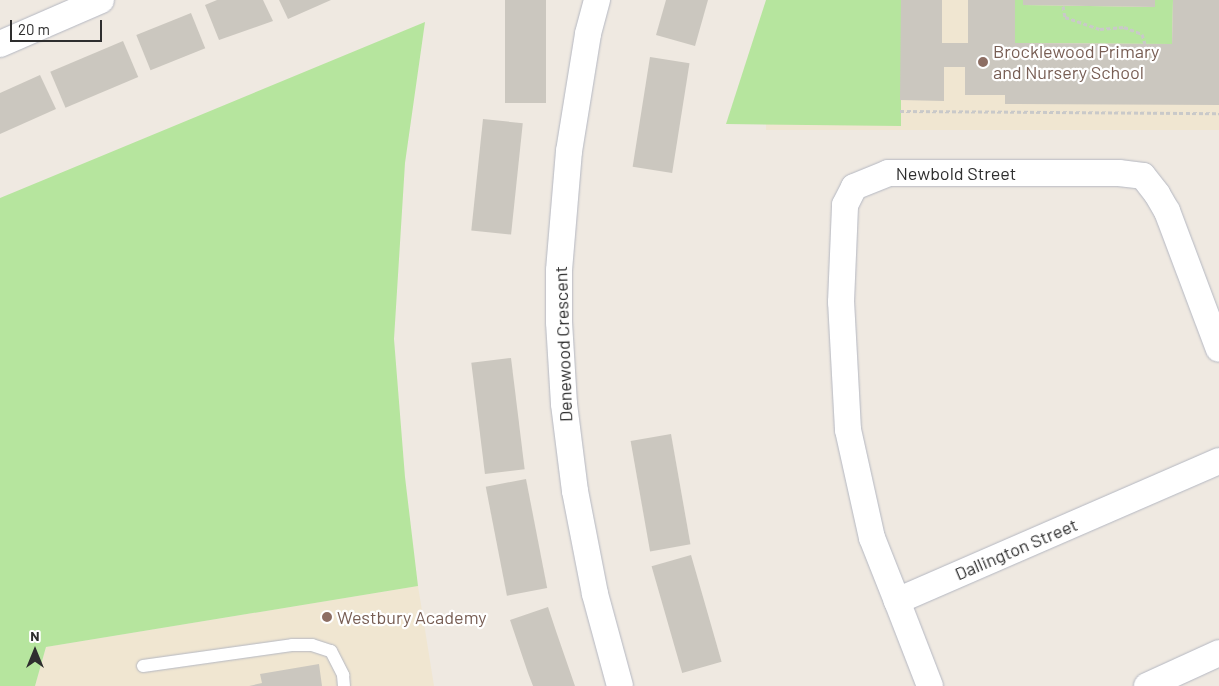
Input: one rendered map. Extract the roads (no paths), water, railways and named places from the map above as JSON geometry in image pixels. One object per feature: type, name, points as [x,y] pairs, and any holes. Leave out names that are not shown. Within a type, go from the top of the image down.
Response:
[{"type":"street","points":[[0,44],[101,0]]},
{"type":"street","name":"Denewood Crescent","points":[[597,0],[588,34],[569,151],[558,271],[559,322],[564,404],[575,491],[595,594],[620,686]]},
{"type":"street","name":"Newbold Street","points":[[897,601],[872,538],[848,430],[841,302],[844,205],[854,188],[888,173],[1119,173],[1143,176],[1157,194],[1166,210],[1219,349]]},
{"type":"street","name":"Dallington Street","points":[[897,601],[1219,461]]},
{"type":"street","points":[[897,601],[930,686]]},
{"type":"street","points":[[1147,686],[1219,653]]},
{"type":"lane","points":[[143,666],[292,645],[312,645],[331,651],[342,675],[344,686]]},
{"type":"place","name":"Brocklewood Primary and Nursery School","points":[[983,62]]},
{"type":"place","name":"Westbury Academy","points":[[327,617]]}]
